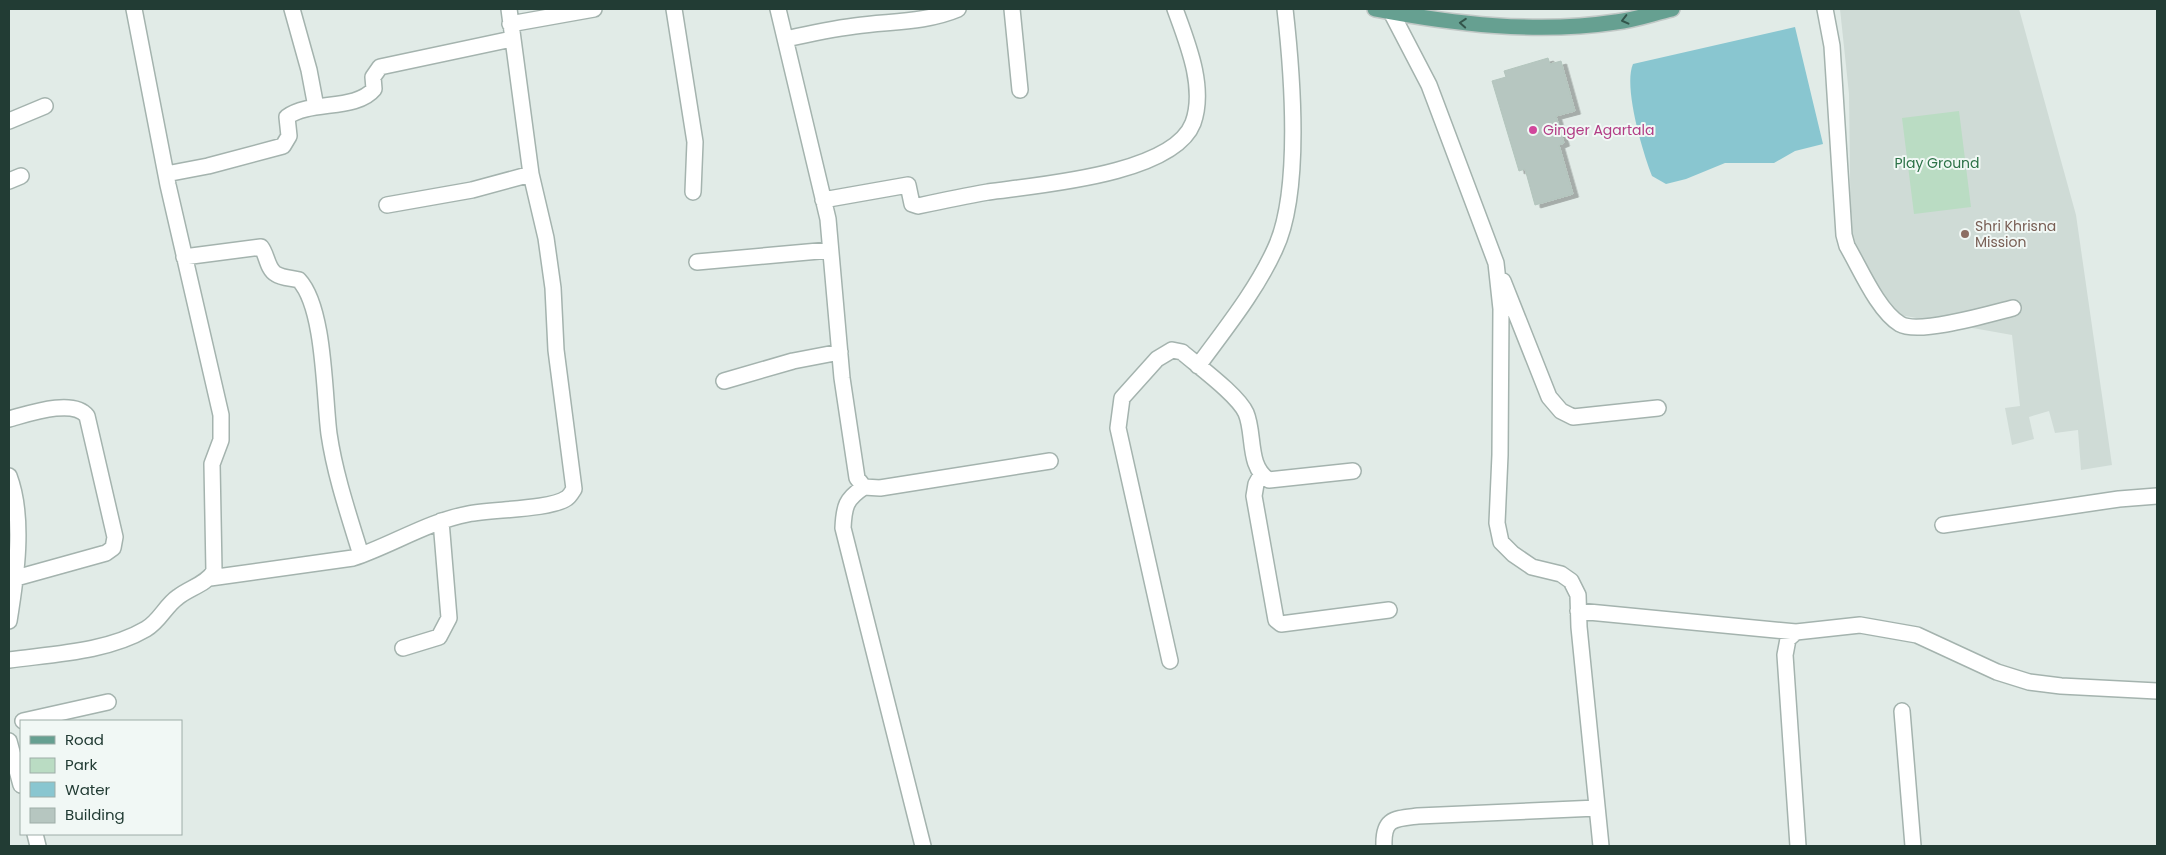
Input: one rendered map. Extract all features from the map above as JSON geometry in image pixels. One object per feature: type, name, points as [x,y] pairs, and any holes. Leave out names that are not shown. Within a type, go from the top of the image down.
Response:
[{"type":"main road","points":[[1375,9],[1453,22],[1559,27],[1617,22],[1672,9]]},
{"type":"street","points":[[134,9],[166,174],[221,415],[221,440],[212,464],[215,559],[214,571],[210,578]]},
{"type":"street","points":[[292,9],[309,70],[316,107]]},
{"type":"street","points":[[9,660],[106,645],[146,630],[160,619],[176,598],[210,578],[361,555],[441,521],[469,514],[550,504],[566,498],[574,489],[556,350],[553,288],[546,238],[531,174],[508,9]]},
{"type":"street","points":[[166,174],[208,166],[283,146],[289,136],[287,118],[292,114],[316,107],[362,98],[374,89],[373,77],[380,67],[594,9]]},
{"type":"street","points":[[674,9],[695,142],[693,192]]},
{"type":"street","points":[[778,9],[828,219],[840,352],[857,478],[864,487]]},
{"type":"street","points":[[786,39],[855,26],[922,19],[958,9]]},
{"type":"street","points":[[1012,9],[1020,90]]},
{"type":"street","points":[[823,200],[908,185],[912,204],[918,206],[972,195],[1053,185],[1154,159],[1175,145],[1193,124],[1198,97],[1194,70],[1175,9]]},
{"type":"street","points":[[1198,366],[1257,281],[1276,248],[1287,210],[1291,165],[1292,93],[1285,9]]},
{"type":"street","points":[[1825,9],[1832,46],[1844,235],[1847,246],[1881,304],[1901,324],[1924,328],[2012,308]]},
{"type":"street","points":[[1391,12],[1429,85],[1549,397],[1561,411],[1573,417],[1658,408]]},
{"type":"street","points":[[9,120],[44,106]]},
{"type":"street","points":[[387,206],[463,192],[531,174]]},
{"type":"street","points":[[184,257],[261,246],[265,251],[272,271],[278,275],[299,280],[310,295],[326,384],[329,434],[347,509],[361,555]]},
{"type":"street","points":[[697,262],[830,250]]},
{"type":"street","points":[[1496,263],[1501,308],[1500,455],[1497,523],[1501,542],[1513,554],[1532,567],[1561,574],[1571,581],[1578,595],[1601,846]]},
{"type":"street","points":[[1170,661],[1118,428],[1122,398],[1164,353],[1172,350],[1182,352],[1229,394],[1245,412],[1250,428],[1254,460],[1261,476],[1269,480],[1353,471]]},
{"type":"street","points":[[724,381],[793,361],[840,352]]},
{"type":"street","points":[[9,419],[50,409],[71,407],[82,410],[87,416],[115,537],[113,548],[106,553],[16,578]]},
{"type":"street","points":[[923,846],[843,528],[844,510],[851,495],[864,487],[880,488],[1050,460]]},
{"type":"street","points":[[9,476],[18,548],[16,578],[9,621]]},
{"type":"street","points":[[1261,476],[1256,484],[1254,496],[1276,620],[1281,624],[1389,610]]},
{"type":"street","points":[[1943,525],[2119,499],[2157,496]]},
{"type":"street","points":[[403,648],[439,637],[444,632],[449,618],[441,521]]},
{"type":"street","points":[[1578,611],[1796,632],[1860,625],[1917,635],[1997,672],[2029,682],[2061,686],[2157,691]]},
{"type":"street","points":[[1796,632],[1788,639],[1785,656],[1798,846]]},
{"type":"street","points":[[31,720],[108,702]]},
{"type":"street","points":[[1902,711],[1913,846]]},
{"type":"street","points":[[9,741],[20,781]]},
{"type":"street","points":[[1384,846],[1383,834],[1387,824],[1394,819],[1418,816],[1597,808]]},
{"type":"shaded area","name":"Shri Khrisna Mission","points":[[1840,9],[2019,9],[2076,215],[2112,465],[2081,470],[2078,430],[2055,433],[2049,411],[2029,417],[2034,439],[2012,445],[2005,408],[2020,406],[2012,335],[1894,314],[1851,252],[1849,94]]},
{"type":"green space","name":"Play Ground","points":[[1959,111],[1971,207],[1914,214],[1902,118]]},
{"type":"water","points":[[1795,27],[1823,144],[1795,151],[1774,163],[1725,163],[1686,179],[1666,184],[1652,176],[1639,137],[1632,103],[1630,88],[1633,64]]},
{"type":"building","name":"Ginger Agartala","points":[[1548,58],[1550,64],[1561,61],[1575,111],[1556,116],[1564,143],[1559,145],[1573,194],[1535,205],[1525,169],[1519,171],[1492,81],[1506,77],[1504,71]]},
{"type":"place","name":"Ginger Agartala","points":[[1533,130]]},
{"type":"place","name":"Shri Khrisna Mission","points":[[1965,234]]}]
